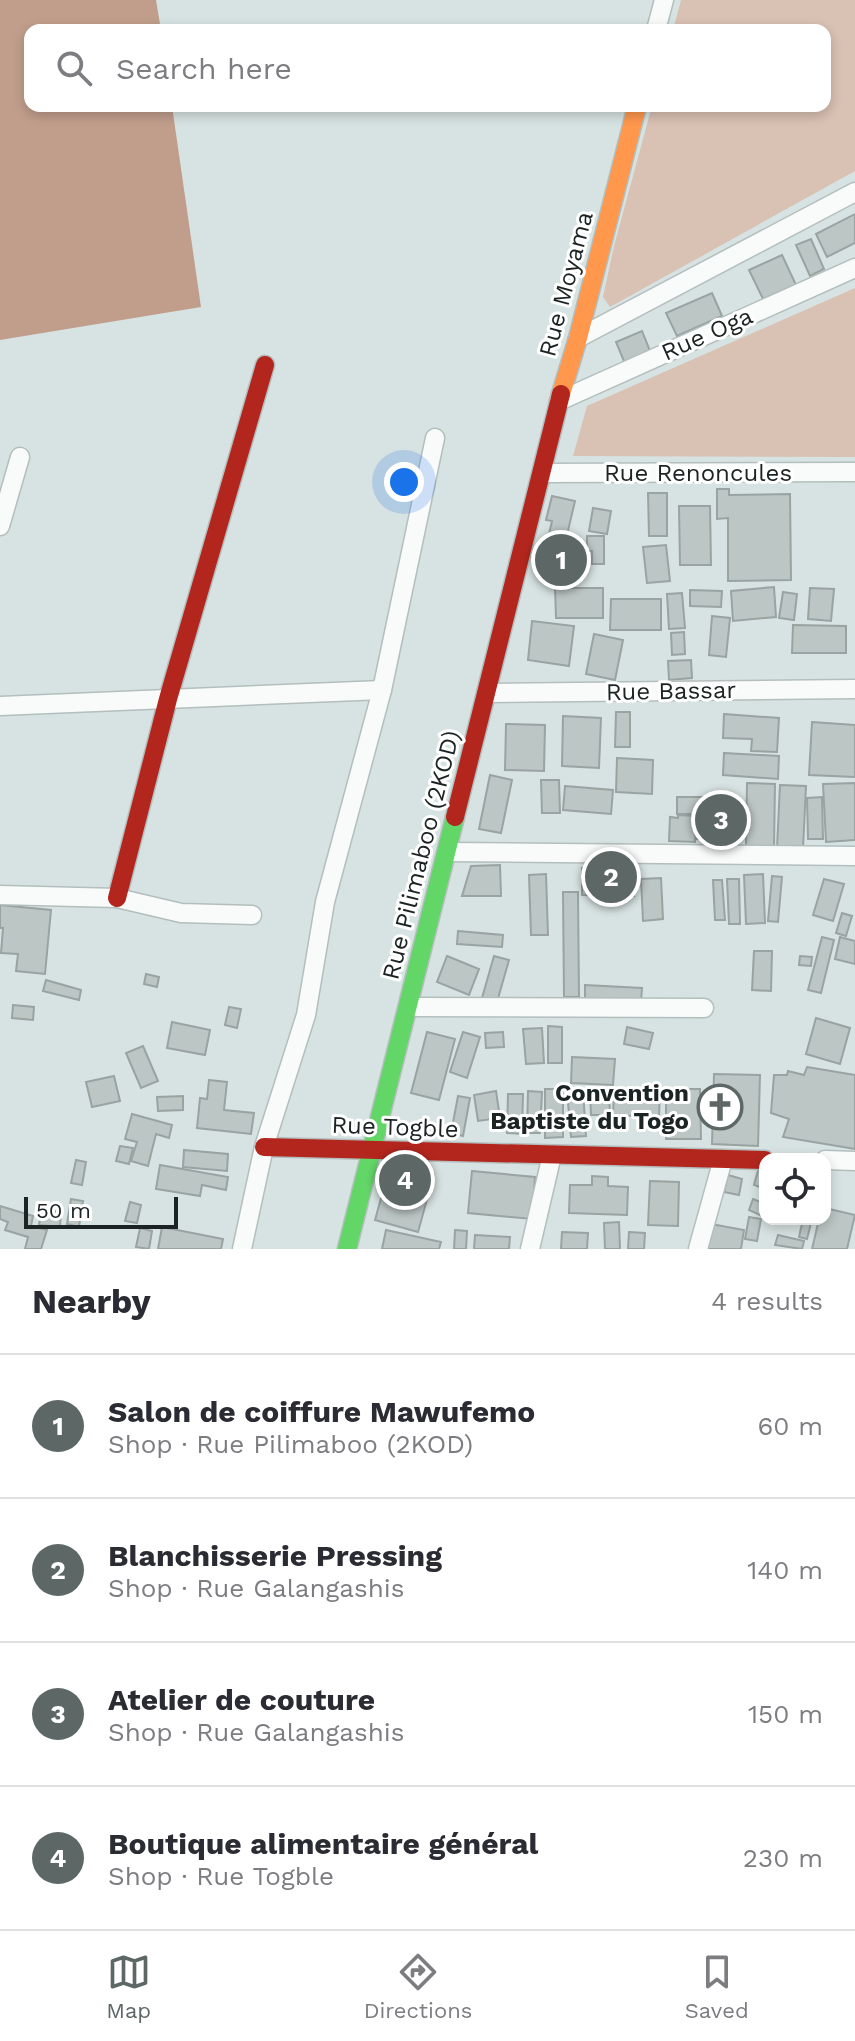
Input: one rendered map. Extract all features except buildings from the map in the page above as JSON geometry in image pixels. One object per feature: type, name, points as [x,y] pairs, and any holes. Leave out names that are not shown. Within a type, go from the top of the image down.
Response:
[{"type":"street","points":[[658,24],[664,0]]},
{"type":"street","name":"Rue Moyama","points":[[542,473],[635,112]]},
{"type":"street","points":[[578,338],[855,192]]},
{"type":"street","name":"Rue Oga","points":[[559,401],[855,268]]},
{"type":"street","points":[[117,898],[168,699],[265,365]]},
{"type":"street","points":[[242,1249],[264,1147],[306,1015],[325,902],[382,690],[435,438]]},
{"type":"street","points":[[0,526],[20,457]]},
{"type":"street","name":"Rue Renoncules","points":[[542,473],[855,472]]},
{"type":"street","name":"Rue Pilimaboo (2KOD)","points":[[347,1249],[542,473]]},
{"type":"street","name":"Rue Bassar","points":[[487,693],[855,689]]},
{"type":"street","points":[[0,706],[382,690]]},
{"type":"street","points":[[447,852],[855,856]]},
{"type":"street","points":[[0,895],[117,898],[181,913],[252,915]]},
{"type":"street","points":[[408,1007],[704,1008]]},
{"type":"street","name":"Rue Togble","points":[[264,1147],[759,1160]]},
{"type":"street","points":[[530,1249],[552,1155]]},
{"type":"street","points":[[698,1249],[723,1159]]},
{"type":"street","points":[[831,1160],[855,1161]]},
{"type":"shaded area","points":[[0,0],[156,0],[160,24],[24,24],[24,112],[173,112],[201,307],[0,340]]},
{"type":"shaded area","points":[[681,0],[855,0],[855,171],[610,307],[603,297],[650,112],[831,112],[831,24],[675,24]]},
{"type":"shaded area","points":[[855,288],[855,457],[573,456],[587,406]]},
{"type":"traffic: fast","points":[[347,1249],[455,817]]},
{"type":"traffic: slow","points":[[561,394],[635,112]]},
{"type":"traffic: jam","points":[[117,898],[168,699],[265,365]]},
{"type":"traffic: jam","points":[[455,817],[561,394]]},
{"type":"traffic: jam","points":[[264,1147],[759,1160]]},
{"type":"place","name":"Salon de coiffure Mawufemo","points":[[561,560]]},
{"type":"place","name":"Atelier de couture","points":[[721,820]]},
{"type":"place","name":"Blanchisserie Pressing","points":[[611,877]]},
{"type":"place","name":"Convention Baptiste du Togo","points":[[720,1107]]},
{"type":"place","name":"Boutique alimentaire général","points":[[405,1180]]}]
